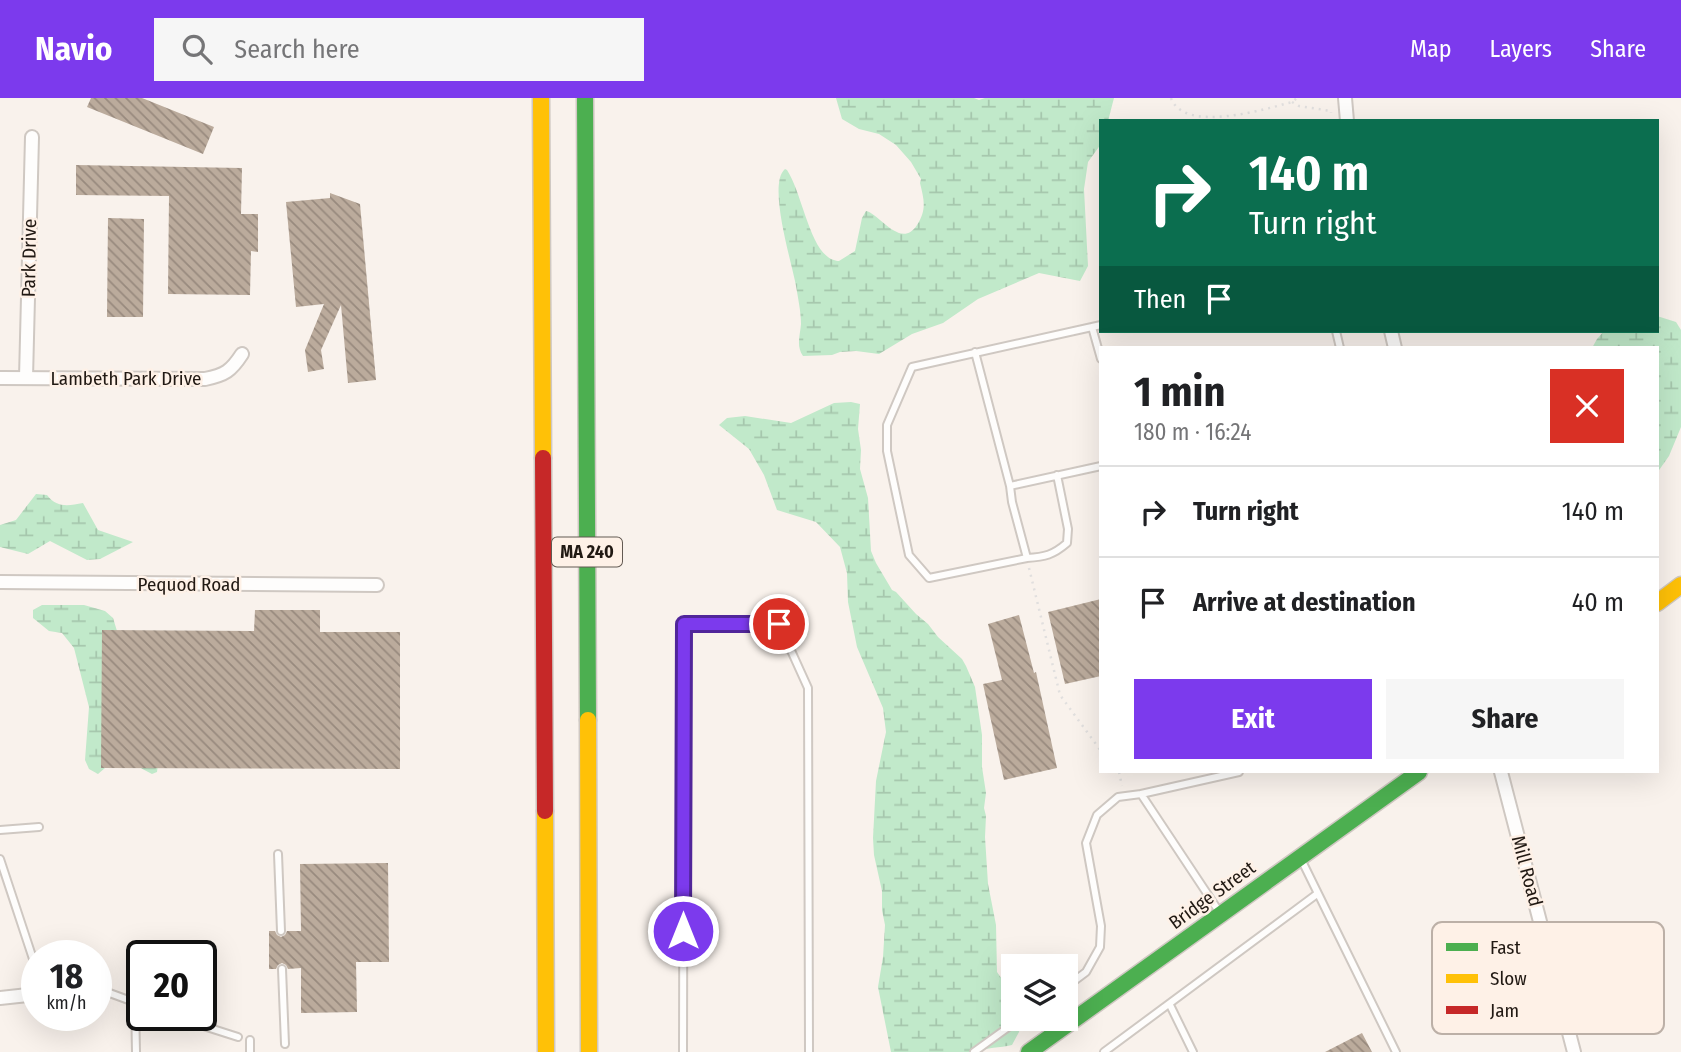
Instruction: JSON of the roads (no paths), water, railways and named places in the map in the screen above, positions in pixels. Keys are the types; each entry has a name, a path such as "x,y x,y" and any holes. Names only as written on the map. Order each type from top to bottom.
{"main road":[{"name":"MA 240","path":"541,98 546,1052"},
{"name":"MA 240","path":"585,98 589,1052"},
{"path":"1659,602 1681,585"},
{"name":"Bridge Street","path":"1029,1052 1418,773"}],"street":[{"path":"1345,98 1347,119"},
{"name":"Park Drive","path":"26,378 32,137"},
{"name":"Lambeth Park Drive","path":"0,378 205,379 225,373 234,367 242,354"},
{"name":"Pequod Road","path":"0,582 377,585"},
{"name":"Mill Road","path":"1501,773 1540,922"},
{"path":"0,998 21,996"},
{"name":"Mill Road","path":"1569,1034 1574,1052"}],"lane":[{"path":"1057,475 1068,529 1067,543 1057,552 929,578 909,555 887,451 887,425 912,368 1099,326"},
{"path":"1093,327 1099,351"},
{"path":"975,352 1027,558"},
{"path":"1010,486 1099,466"},
{"path":"683,1052 684,624 779,624 808,688 809,1052"},
{"path":"1078,978 1086,972 1100,947 1101,926 1086,843 1097,815 1118,797 1235,773"},
{"path":"1141,794 1221,915"},
{"path":"0,830 39,827"},
{"path":"278,854 281,931"},
{"path":"1300,858 1396,1052"},
{"path":"0,859 27,940"},
{"path":"1104,1052 1317,894"},
{"path":"282,969 285,1044"},
{"path":"1170,1005 1193,1052"},
{"path":"217,1030 238,1037"},
{"path":"135,1052 136,1031"},
{"path":"974,1052 1003,1031"},
{"path":"250,1040 250,1052"}]}
